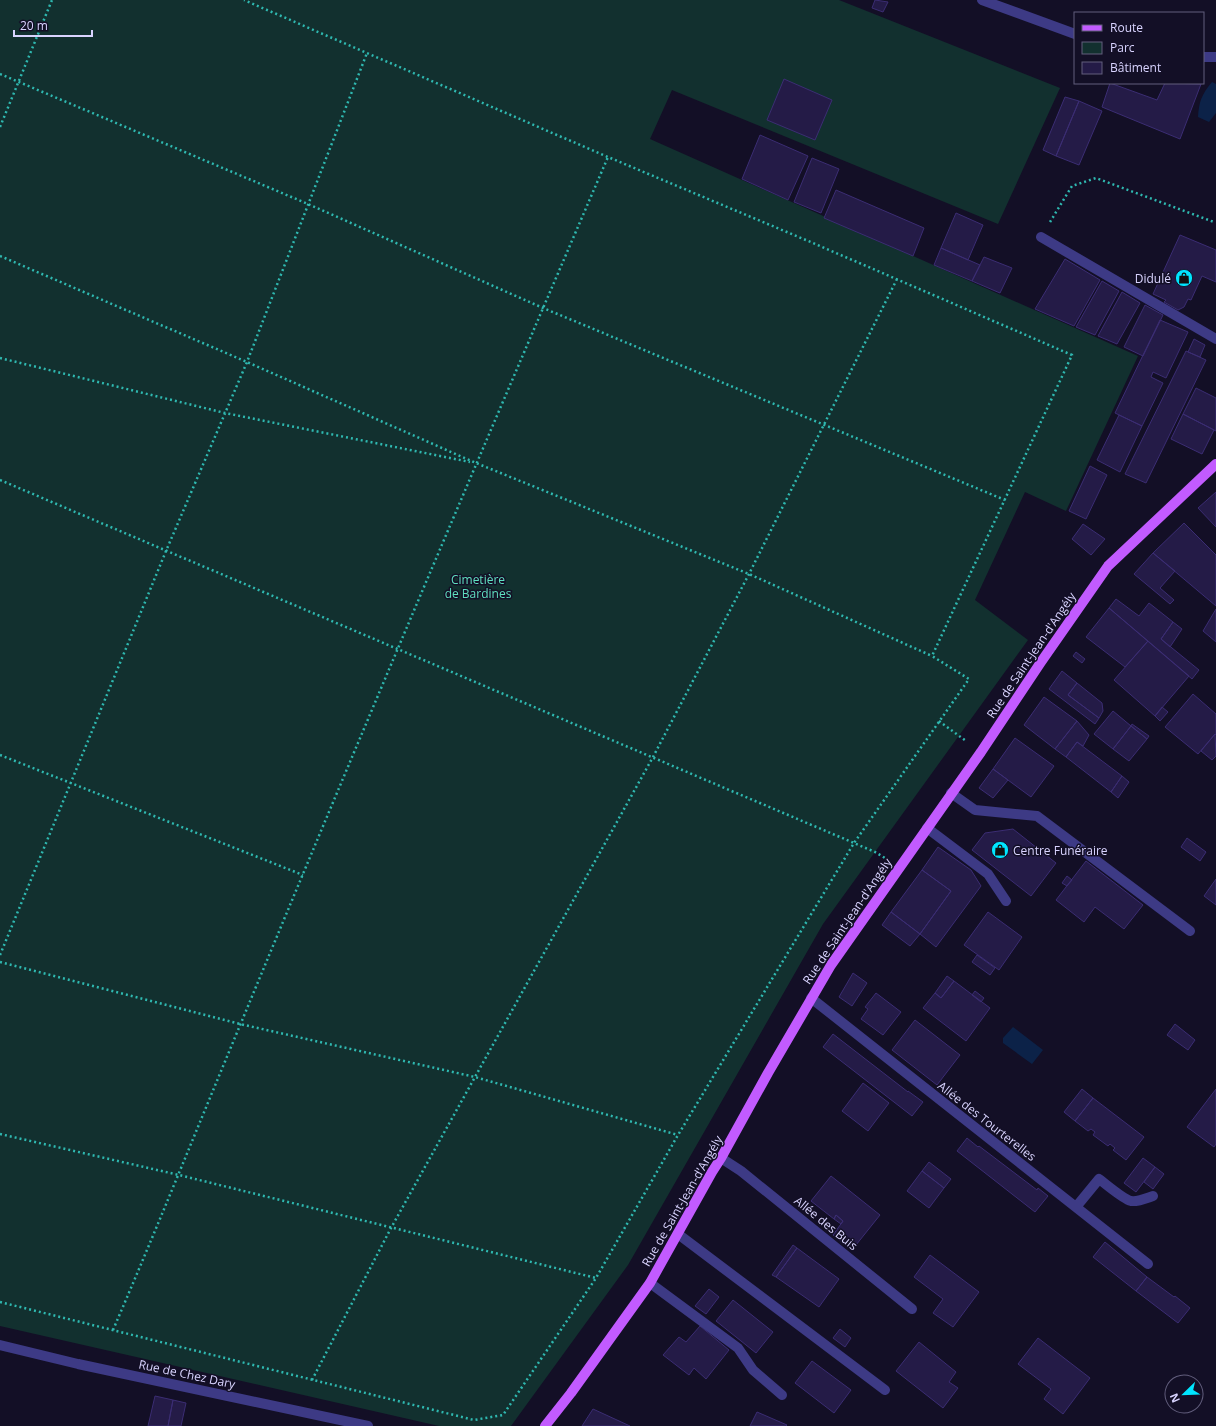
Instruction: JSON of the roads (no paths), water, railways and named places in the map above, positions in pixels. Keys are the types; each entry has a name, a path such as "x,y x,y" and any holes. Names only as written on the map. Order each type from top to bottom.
{"main road":[{"name":"Rue de Saint-Jean-d'Angély","path":"545,1426 571,1393 650,1283 810,998 831,965 981,752 1041,662 1108,566 1216,464"}],"street":[{"path":"982,0 1074,34"},
{"path":"1204,57 1216,57"},
{"path":"1041,236 1216,339"},
{"path":"951,793 975,810 1037,816 1190,931"},
{"path":"927,828 988,874 1006,901"},
{"name":"Allée des Tourterelles","path":"810,998 1148,1264"},
{"name":"Allée des Buis","path":"721,1158 741,1171 912,1309"},
{"path":"1076,1207 1099,1179 1131,1201 1141,1200 1153,1196"},
{"path":"678,1234 885,1390"},
{"path":"650,1283 738,1348 753,1370 782,1395"},
{"name":"Rue de Chez Dary","path":"0,1344 78,1364 368,1426"}],"water":[{"path":"1212,82 1216,84 1216,113 1209,122 1198,117 1199,106 1202,98"},
{"path":"1013,1027 1043,1050 1032,1064 1003,1043 1003,1038"}],"place":[{"name":"Didulé","path":"1184,278"},
{"name":"Centre Funéraire","path":"1000,850"}],"park label":[{"name":"Cimetière de Bardines","path":"478,586"}]}
